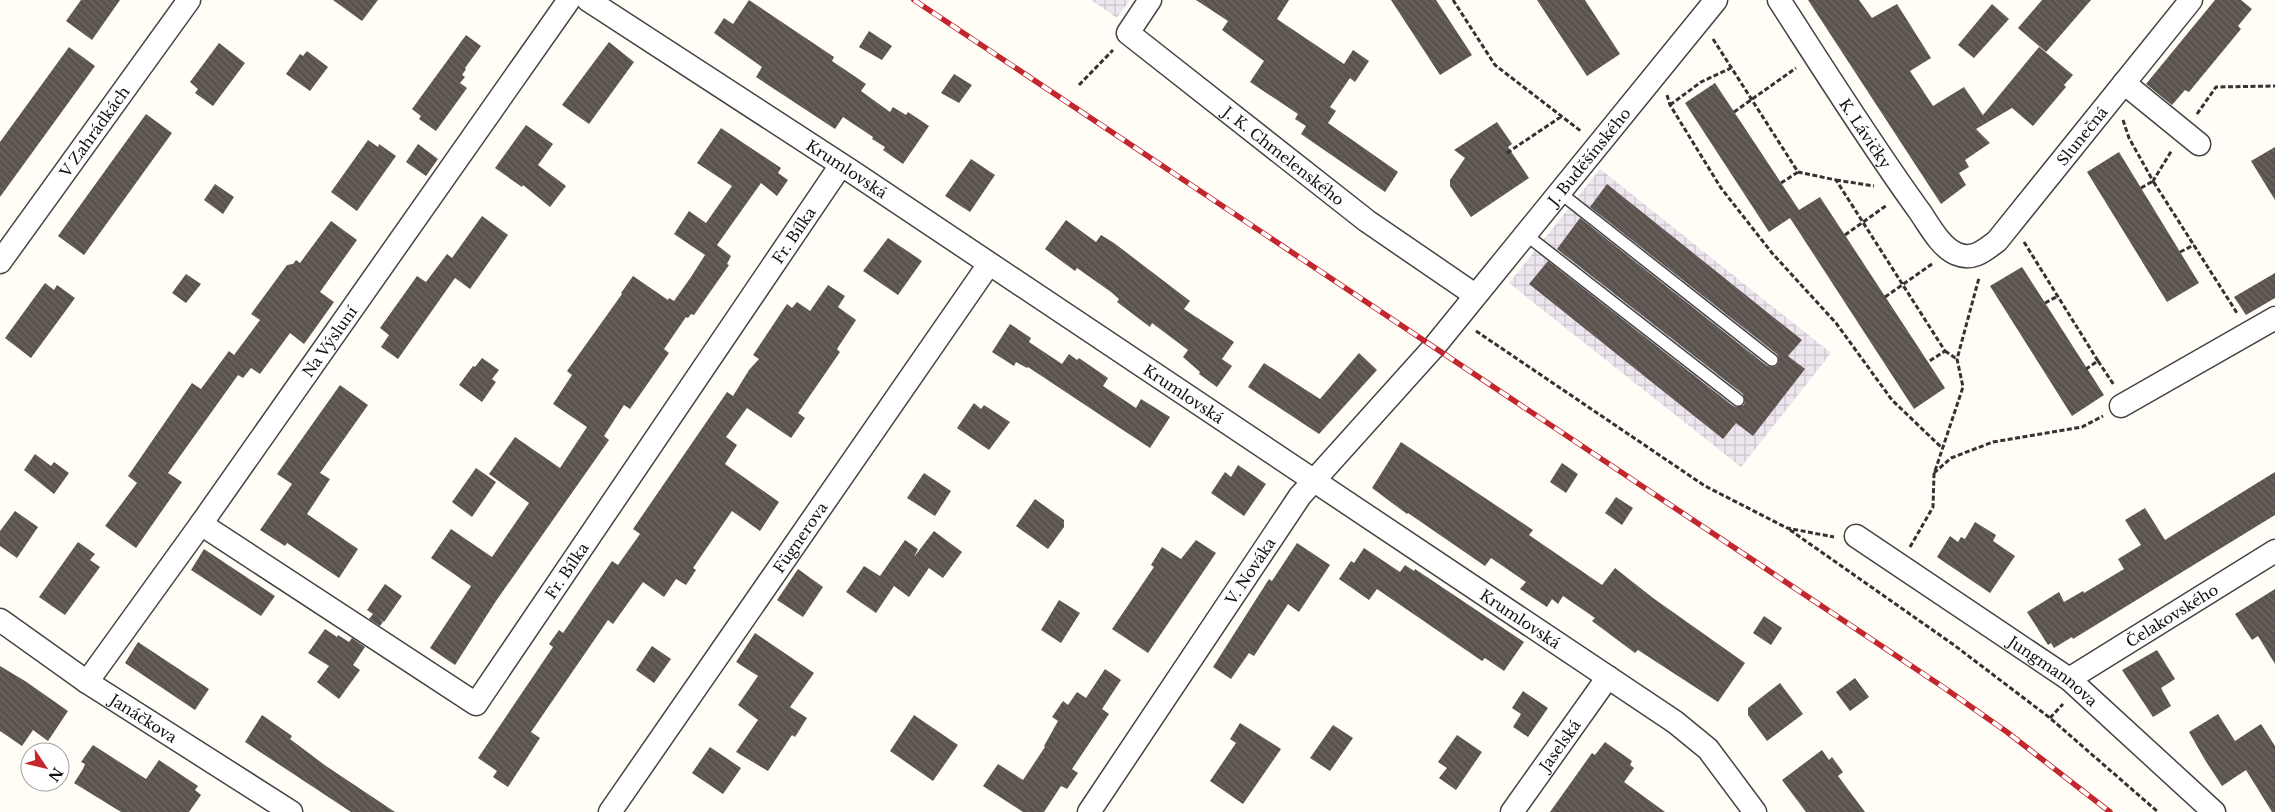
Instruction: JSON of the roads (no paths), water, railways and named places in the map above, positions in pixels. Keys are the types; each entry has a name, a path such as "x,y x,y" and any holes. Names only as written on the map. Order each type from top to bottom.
{"street":[{"name":"V Zahrádkách","path":"0,262 189,0"},
{"name":"Na Výsluní","path":"87,682 201,524 568,0"},
{"name":"Krumlovská","path":"588,0 841,165 1675,722 1708,749 1755,812"},
{"name":"J. K. Chmelenského","path":"1150,0 1128,33 1367,221 1475,295"},
{"name":"J. Buděšínského","path":"1434,347 1716,0"},
{"name":"K. Lávičky","path":"1779,0 1905,192 1939,239 1957,254"},
{"name":"Slunečná","path":"1957,254 1978,254 1997,241 2191,0"},
{"path":"2124,83 2199,144"},
{"name":"Fr. Bílka","path":"201,524 476,704 841,165"},
{"name":"Fügnerova","path":"610,812 989,264"},
{"path":"2121,406 2275,318"},
{"name":"V. Nováka","path":"1089,812 1312,481 1434,347"},
{"name":"Jungmannova","path":"1871,542 1900,566 2069,678 2214,812"},
{"name":"Čelakovského","path":"2069,678 2275,551"},
{"name":"Janáčkova","path":"0,620 87,682 291,812"},
{"name":"Jaselská","path":"1512,812 1608,676"}],"lane":[{"path":"1559,192 1772,360"},
{"path":"1525,234 1738,400"}],"railway":[{"path":"914,0 1943,687 2007,732 2110,812"}]}
